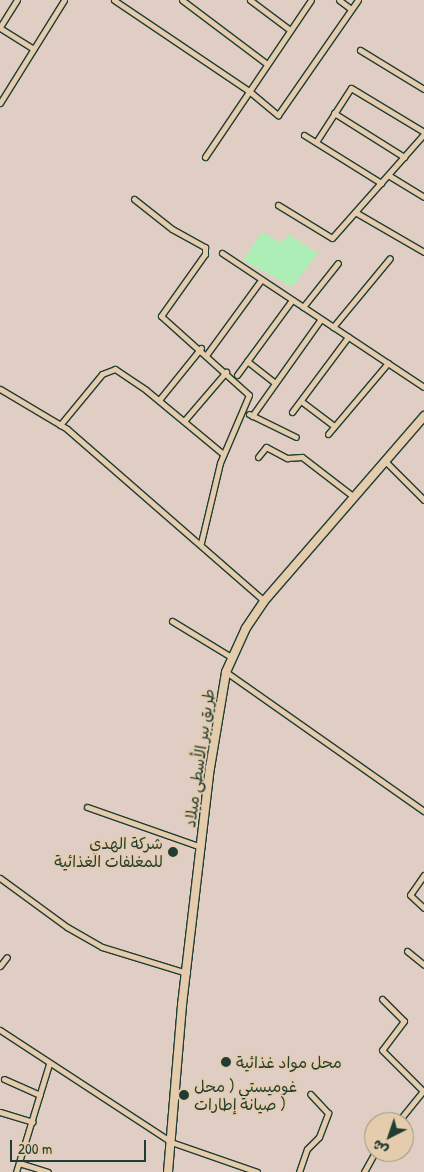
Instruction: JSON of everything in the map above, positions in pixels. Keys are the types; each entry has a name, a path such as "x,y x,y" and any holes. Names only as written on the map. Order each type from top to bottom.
{"main road":[{"name":"طريق بير الأسطى ميلاد","path":"168,1172 187,973 216,720 231,657 264,601 424,416"}],"street":[{"path":"17,0 0,28 33,49"},
{"path":"0,103 64,0"},
{"path":"114,0 249,91 275,114 281,114 358,0"},
{"path":"182,0 268,64"},
{"path":"250,0 290,30"},
{"path":"205,157 310,0"},
{"path":"339,0 351,9"},
{"path":"360,50 424,89"},
{"path":"278,205 331,238 424,133 352,88 347,90 316,142"},
{"path":"334,113 404,157"},
{"path":"304,135 381,183"},
{"path":"388,175 424,197"},
{"path":"134,200 172,229 205,247 205,254 161,315 201,348 249,396 223,454 201,543"},
{"path":"356,212 424,252"},
{"path":"222,253 424,387"},
{"path":"333,327 390,258"},
{"path":"303,307 338,263"},
{"path":"207,354 262,280"},
{"path":"237,375 292,300"},
{"path":"296,437 250,415 321,319"},
{"path":"292,412 348,337"},
{"path":"159,400 201,348"},
{"path":"247,361 274,382"},
{"path":"328,434 388,364"},
{"path":"60,424 102,374 111,369 121,372 159,400 223,454"},
{"path":"184,421 226,372"},
{"path":"0,389 60,424 201,543 264,601"},
{"path":"301,401 334,426"},
{"path":"258,457 266,447 288,458 302,457 354,497"},
{"path":"385,460 424,500"},
{"path":"172,621 231,657"},
{"path":"226,672 424,811"},
{"path":"87,807 201,846"},
{"path":"424,875 410,895 424,908"},
{"path":"0,878 68,927 102,947 187,973"},
{"path":"406,952 424,965"},
{"path":"0,966 7,957"},
{"path":"382,999 404,1021 382,1050 423,1091 406,1112"},
{"path":"0,1030 49,1064 171,1142 257,1172"},
{"path":"16,1172 49,1064"},
{"path":"4,1079 40,1095"},
{"path":"299,1172 307,1149 319,1137 328,1113 310,1094"},
{"path":"0,1112 32,1122"},
{"path":"19,1162 48,1172"}],"green space":[{"path":"262,232 282,243 288,234 318,253 292,287 243,260"}],"place":[{"name":"شركة الهدي للمغلفات الغذائية","path":"173,852"},
{"name":"محل مواد غذائية","path":"226,1062"},
{"name":"غوميستي ( محل صيانة إطارات )","path":"184,1095"}]}
